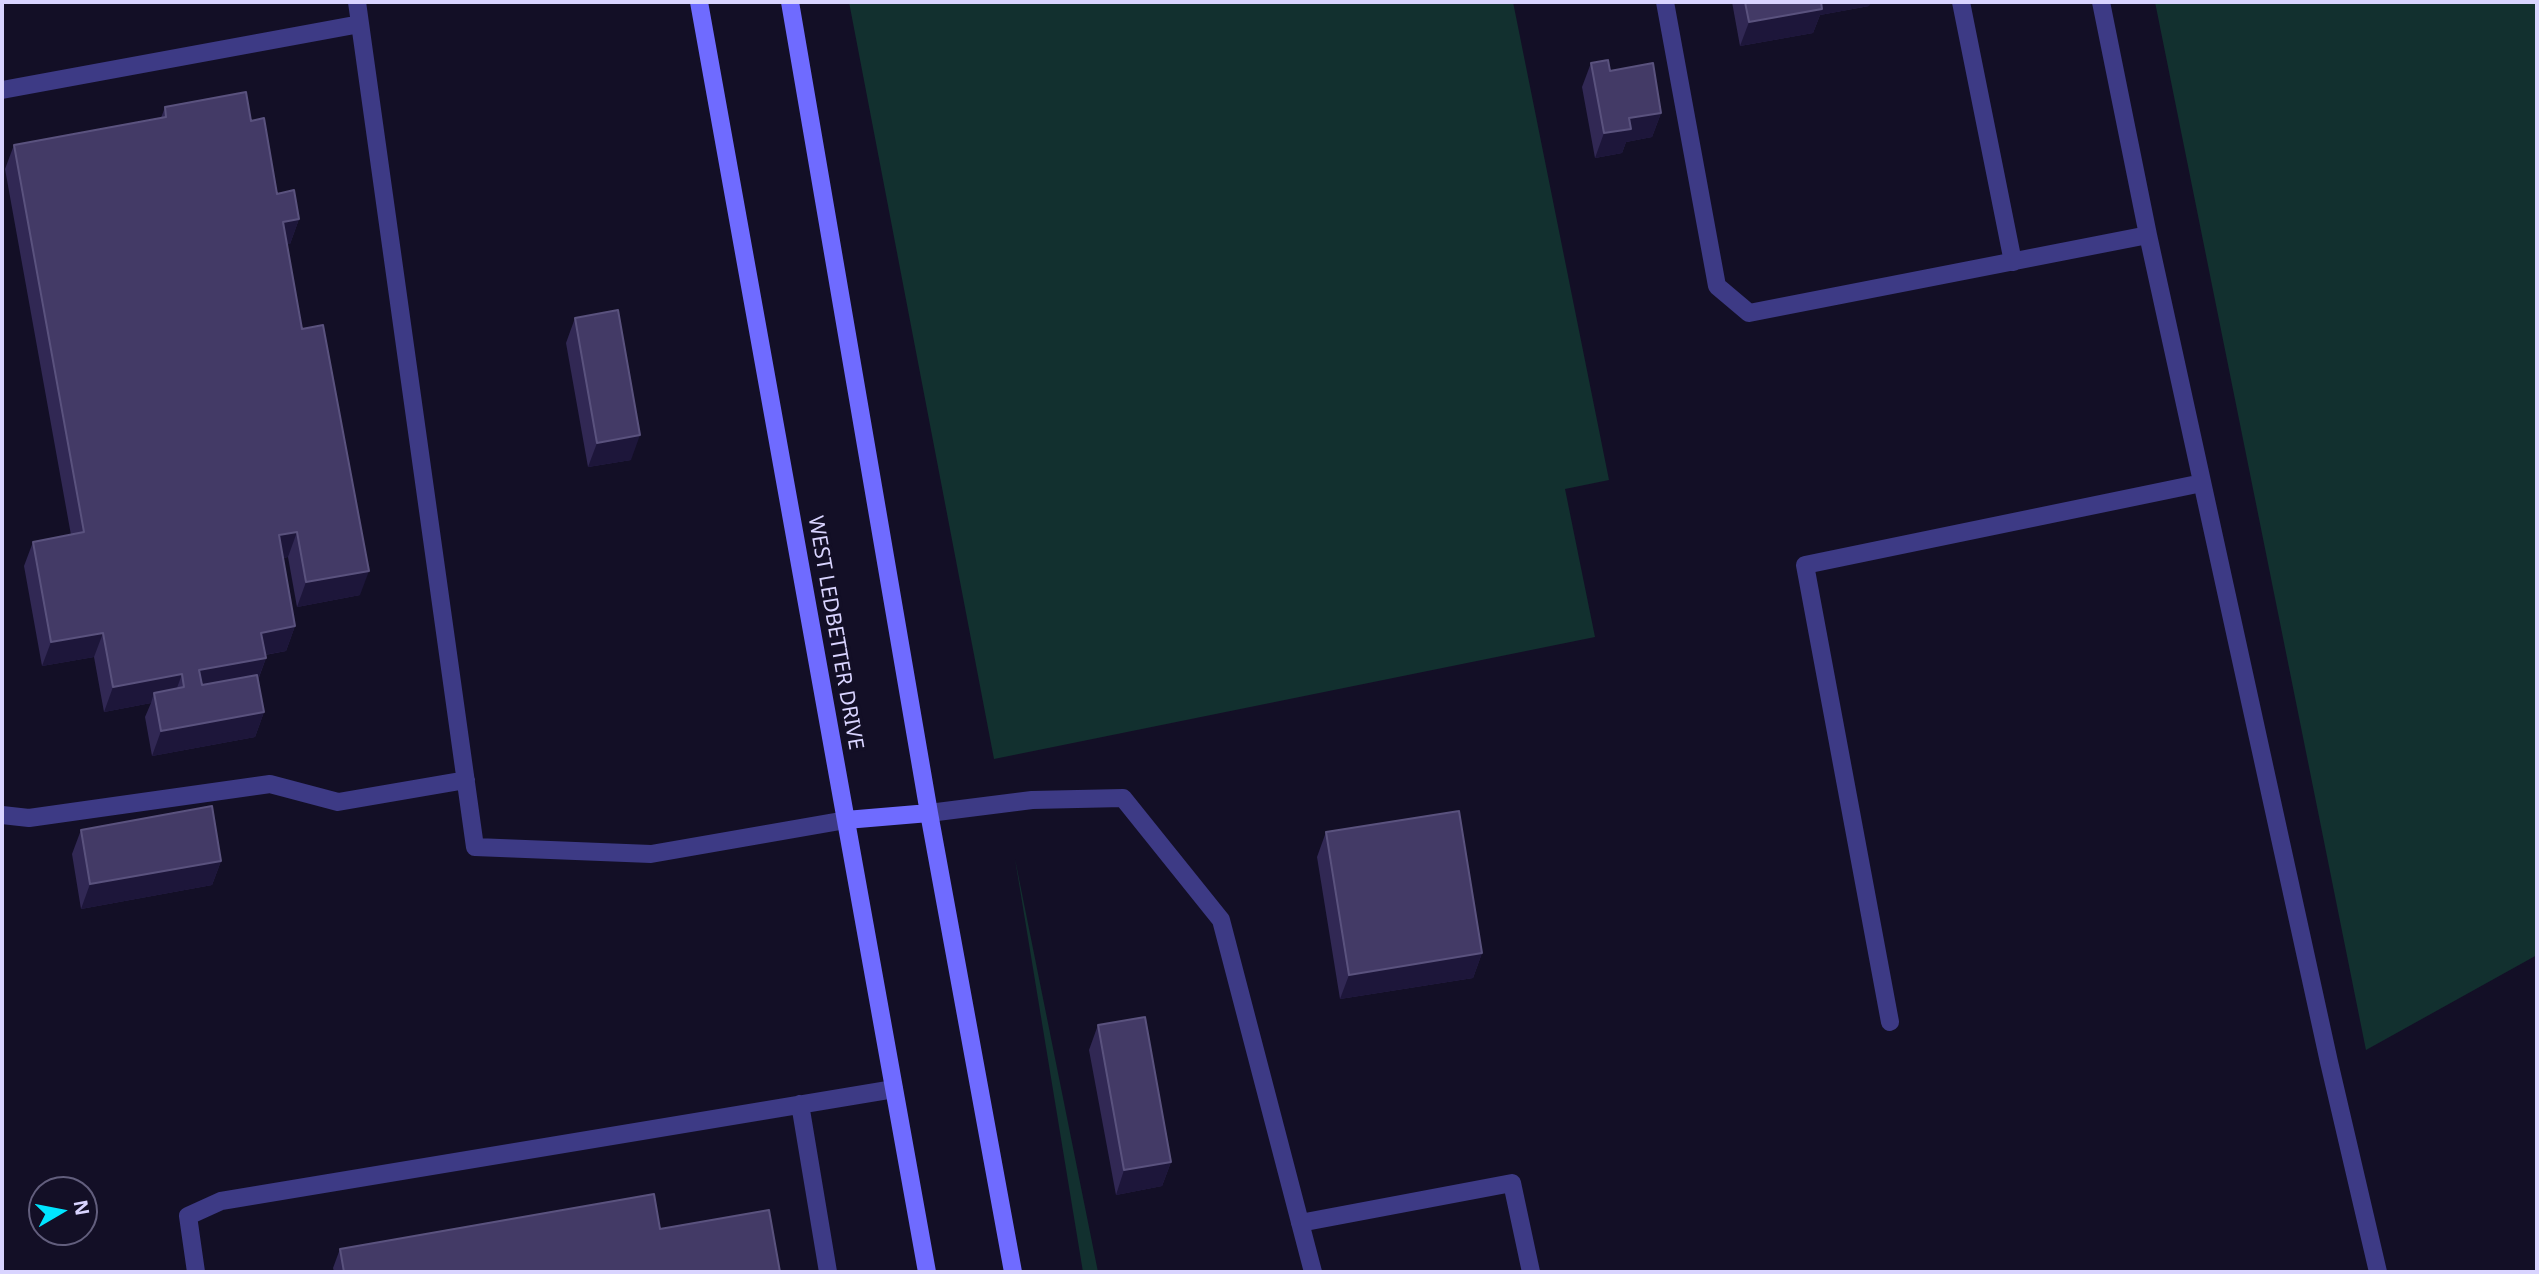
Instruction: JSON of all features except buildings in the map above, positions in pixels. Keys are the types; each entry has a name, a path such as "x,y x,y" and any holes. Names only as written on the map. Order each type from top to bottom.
{"main road":[{"name":"WEST LEDBETTER DRIVE","path":"699,2 927,1272"},
{"path":"790,2 929,813 1013,1272"},
{"path":"846,820 929,813"}],"lane":[{"path":"357,2 475,847 651,854 846,820"},
{"path":"1665,2 1717,286 1749,313 2148,235"},
{"path":"1961,2 2013,262"},
{"path":"2101,2 2202,483 2329,1062 2378,1272"},
{"path":"2,90 360,24"},
{"path":"1890,1022 1805,565 2202,483"},
{"path":"2,815 29,818 270,784 338,802 466,780"},
{"path":"929,813 1032,800 1123,798 1221,920 1313,1272"},
{"path":"196,1272 188,1216 221,1200 894,1088"},
{"path":"800,1104 828,1272"},
{"path":"1300,1223 1512,1183 1531,1272"}],"green space":[{"path":"849,2 1513,2 1609,480 1565,489 1595,637 994,759"},
{"path":"2155,2 2537,2 2537,955 2366,1050"},
{"path":"1015,859 1098,1272 1083,1272"}]}
